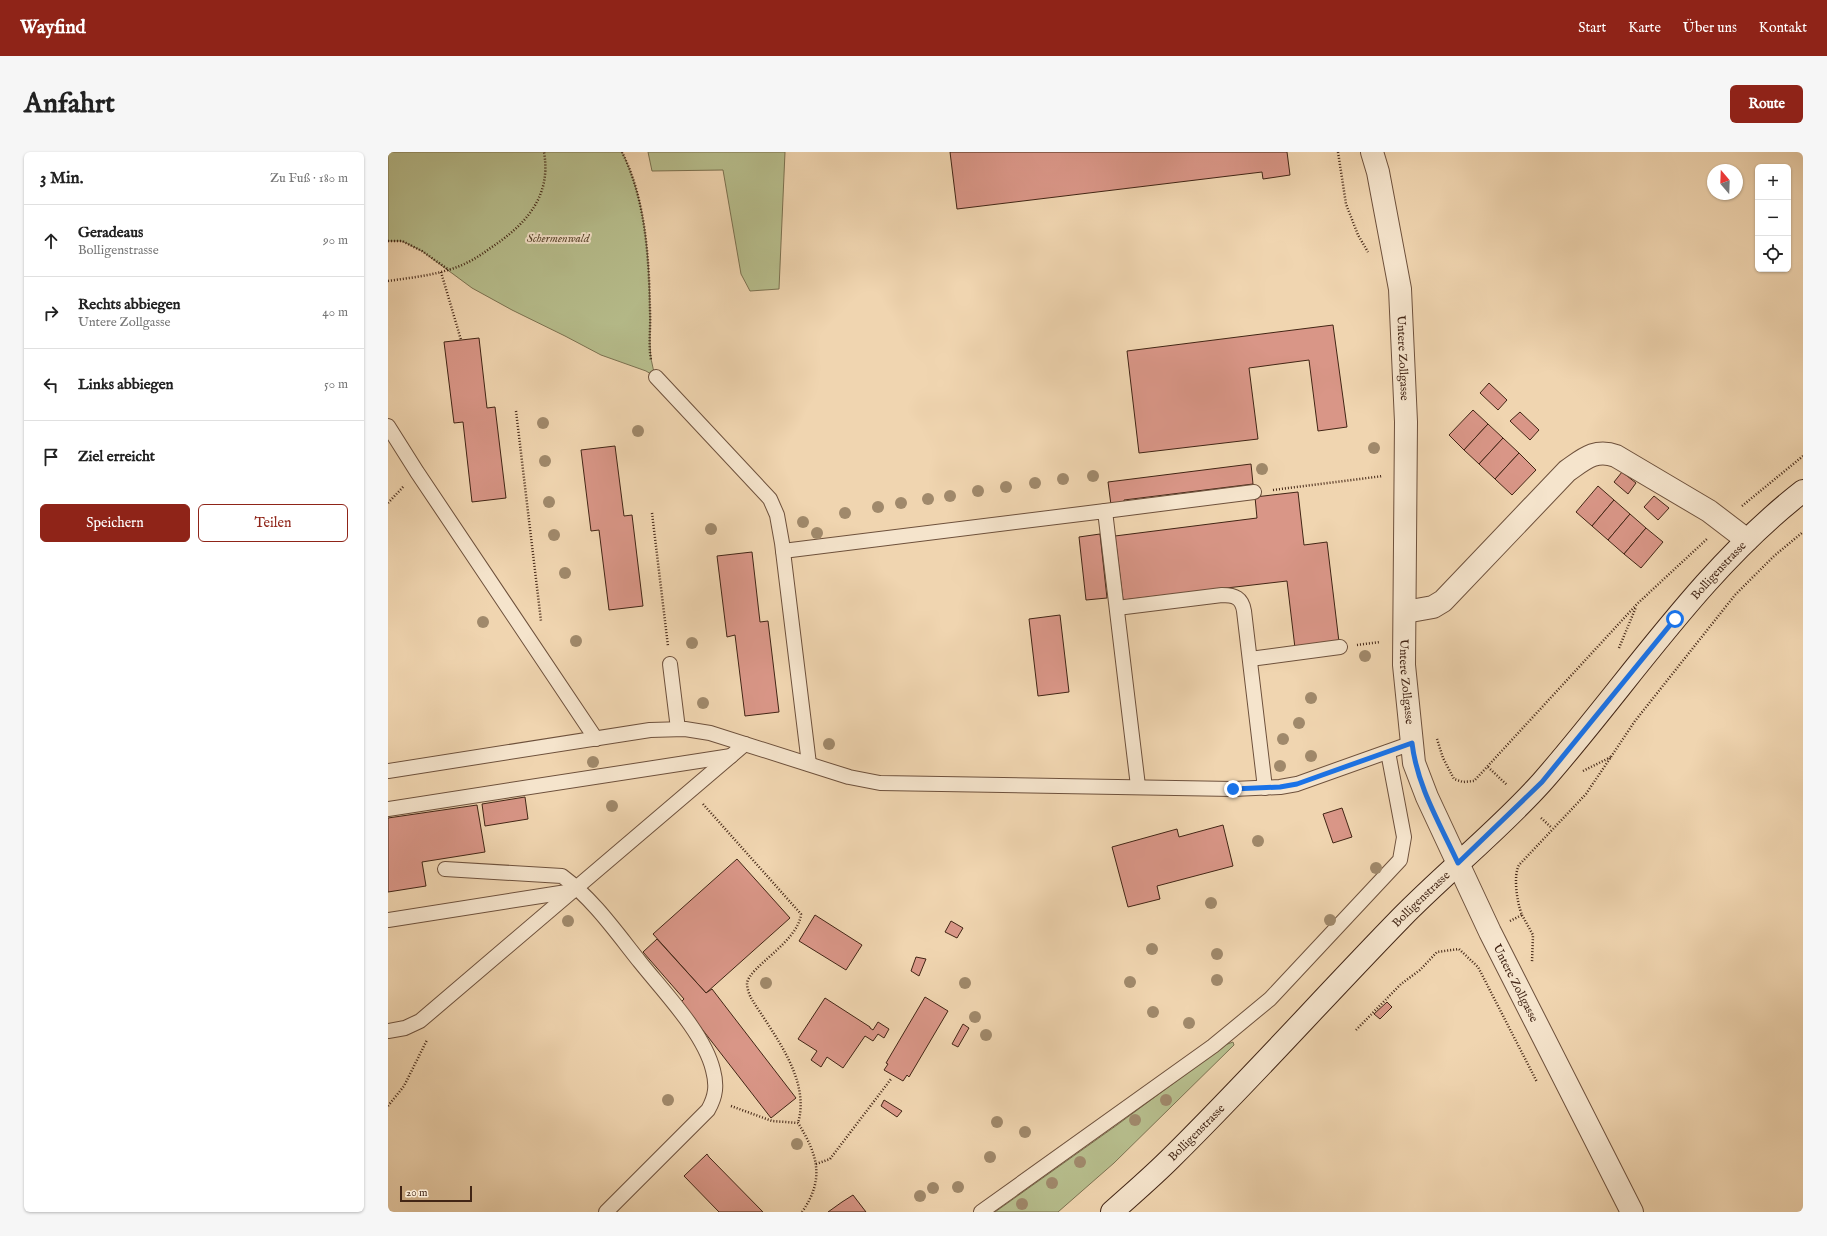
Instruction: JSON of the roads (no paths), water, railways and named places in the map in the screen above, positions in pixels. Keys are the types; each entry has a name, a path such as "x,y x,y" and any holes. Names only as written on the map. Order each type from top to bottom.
{"street":[{"name":"Untere Zollgasse","path":"1372,152 1378,172 1400,289 1406,422 1404,665 1414,763 1419,780 1490,932 1632,1212"},
{"path":"1405,612 1433,607 1443,601 1567,471 1591,455 1606,452 1616,456 1709,511 1747,540"},
{"name":"Bolligenstrasse","path":"1112,1212 1170,1159 1402,917 1542,782 1675,619 1726,561 1747,540 1803,491"}],"lane":[{"path":"656,377 770,499 777,515 783,551 809,764"},
{"path":"388,426 417,472 596,739"},
{"path":"783,551 1254,492"},
{"path":"1105,511 1138,786"},
{"path":"1117,608 1222,595 1234,596 1240,600 1243,606 1265,788"},
{"path":"1250,659 1340,647"},
{"path":"670,664 678,729"},
{"path":"388,771 650,730 678,729 710,733 849,777 880,783 1138,786 1233,789 1265,788 1297,784 1412,743"},
{"path":"388,1031 405,1028 420,1022 745,744"},
{"path":"981,1212 1212,1046 1270,999 1400,860 1404,837 1388,752"},
{"path":"388,809 731,756"},
{"path":"445,869 562,876 576,889 670,999 697,1036 713,1068 716,1085 714,1099 698,1121 606,1212"},
{"path":"388,920 576,889"}],"park label":[{"name":"Schermenwald","path":"558,238"}]}
